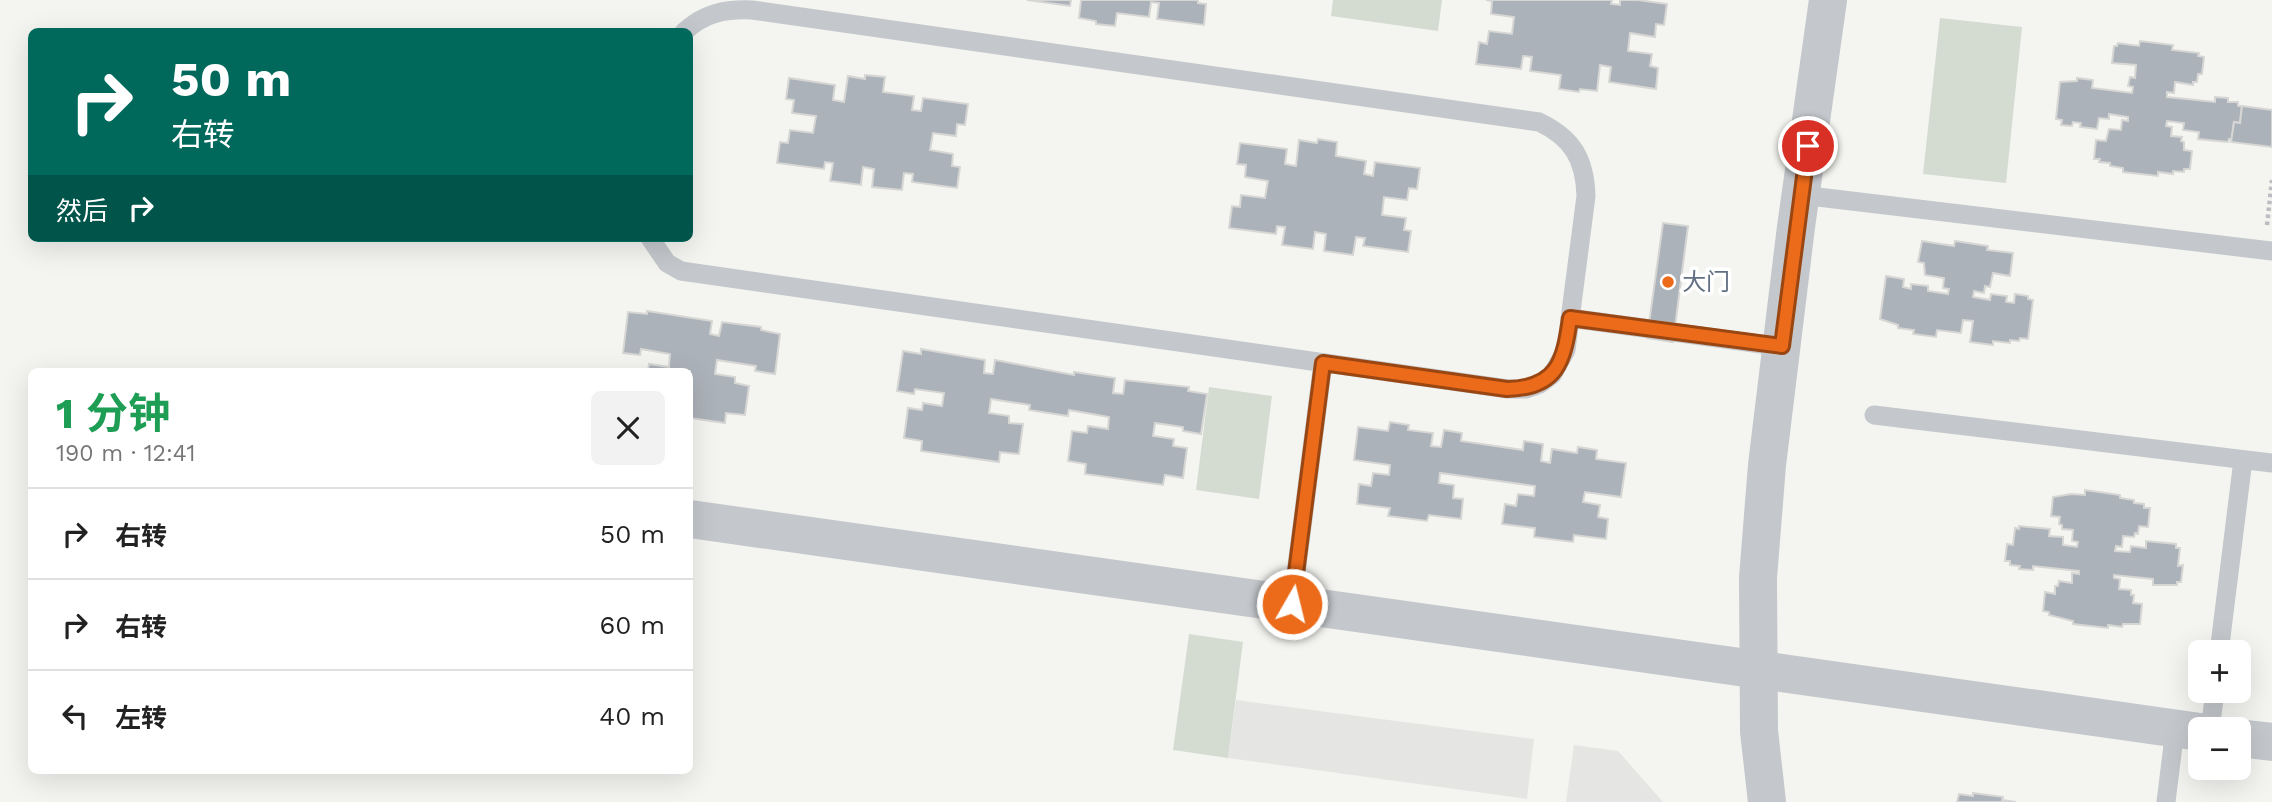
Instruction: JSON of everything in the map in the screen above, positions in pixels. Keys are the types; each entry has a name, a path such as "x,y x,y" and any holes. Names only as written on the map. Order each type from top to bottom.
{"street":[{"path":"1767,802 1759,731 1759,565 1767,465 1828,0"},
{"path":"693,519 1758,671 2188,729"},
{"path":"2251,740 2272,742"}],"lane":[{"path":"653,242 667,263 681,271 1507,389 1540,384 1552,375 1566,350 1586,179 1581,161 1571,145 1556,130 1539,122 752,10 716,12 698,20 689,28"},
{"path":"1801,195 2268,250"},
{"path":"1570,318 1782,346"},
{"path":"1292,604 1323,363"},
{"path":"1874,415 2272,463"},
{"path":"2221,640 2243,460"},
{"path":"2166,802 2188,747"}],"path":[{"path":"2268,250 2272,180"}],"shaded area":[{"path":"1333,0 1442,0 1438,31 1331,16"},
{"path":"1940,18 2022,27 2006,183 1923,174"},
{"path":"1209,387 1272,396 1259,499 1196,490"},
{"path":"1189,634 1243,642 1228,758 1173,750"},
{"path":"1236,700 1534,739 1527,799 1228,758"},
{"path":"1574,745 1618,751 1663,802 1566,802"}],"building":[{"path":"1027,0 1071,0 1070,6"},
{"path":"1081,0 1198,0 1198,3 1206,4 1204,25 1157,19 1159,3 1151,2 1149,17 1117,13 1115,26 1096,24 1096,21 1079,18"},
{"path":"1486,0 1612,0 1611,4 1620,5 1620,0 1638,0 1667,4 1664,25 1656,24 1655,37 1630,33 1628,51 1652,54 1650,66 1658,68 1656,89 1609,82 1611,67 1600,65 1597,91 1580,89 1579,92 1559,89 1561,75 1530,71 1532,57 1523,56 1521,69 1476,64 1479,42 1487,44 1489,31 1512,34 1514,17 1491,14 1492,1"},
{"path":"2140,41 2173,45 2172,50 2199,53 2198,56 2204,57 2202,74 2198,74 2197,82 2193,82 2193,85 2175,82 2174,93 2167,92 2167,97 2215,102 2215,97 2228,98 2228,102 2238,102 2238,106 2242,106 2240,123 2234,122 2232,139 2228,142 2198,139 2199,132 2183,130 2184,123 2167,121 2166,126 2172,127 2171,136 2182,137 2184,150 2192,151 2190,169 2184,169 2184,172 2158,172 2158,176 2123,172 2123,168 2094,159 2096,140 2106,141 2109,129 2121,130 2122,120 2128,121 2128,117 2109,114 2109,119 2099,118 2097,129 2080,127 2081,123 2073,122 2072,126 2061,125 2062,120 2056,119 2060,82 2077,81 2077,78 2093,80 2092,88 2132,93 2133,87 2128,86 2130,77 2135,78 2136,65 2112,63 2114,46 2118,43 2139,46"},
{"path":"865,75 885,77 883,92 914,96 912,110 921,111 923,98 968,104 965,125 957,124 956,136 933,133 930,150 953,154 952,166 960,167 957,188 912,182 913,174 904,173 902,190 872,187 874,169 863,167 861,185 830,181 833,163 825,162 824,169 777,163 780,142 788,143 790,130 813,133 816,116 792,113 794,100 786,99 789,78 835,85 833,100 844,102 848,76 865,79"},
{"path":"2242,106 2272,110 2272,147 2231,142 2234,122 2240,123"},
{"path":"1318,139 1337,142 1336,156 1366,161 1364,174 1373,176 1375,162 1420,168 1417,189 1409,188 1407,200 1384,197 1382,215 1406,218 1404,230 1411,231 1408,252 1363,246 1365,238 1356,237 1353,255 1324,251 1326,234 1315,232 1313,249 1282,245 1285,227 1277,226 1276,234 1229,228 1232,206 1240,207 1241,195 1265,198 1268,181 1245,177 1246,165 1237,164 1240,143 1287,149 1285,164 1296,166 1299,140 1317,143"},
{"name":"大门","path":"1663,223 1688,226 1673,342 1647,338"},
{"path":"1922,241 1954,246 1955,241 1988,246 1987,250 2013,253 2010,276 1993,273 1990,287 1985,286 1984,293 1974,291 1973,297 1990,300 1991,294 2007,296 2006,302 2014,303 2015,294 2028,296 2028,299 2033,300 2028,339 2010,340 2010,343 1993,341 1993,345 1970,342 1973,321 1963,320 1961,333 1937,330 1936,337 1913,334 1914,330 1898,328 1898,325 1880,319 1886,276 1904,279 1903,287 1911,289 1911,284 1928,286 1928,291 1948,294 1949,289 1943,288 1944,278 1925,275 1924,263 1918,262"},
{"path":"647,311 712,321 710,334 719,336 722,322 761,327 761,330 780,334 775,374 755,371 756,366 717,360 715,374 735,377 735,383 749,386 745,415 726,413 725,423 693,418 693,368 648,368 649,364 669,367 670,354 641,349 640,355 623,353 628,312 647,314"},
{"path":"921,349 985,360 984,373 993,374 995,360 1074,375 1074,372 1115,378 1113,393 1123,394 1125,380 1189,387 1188,391 1207,394 1201,434 1183,431 1183,427 1155,423 1153,436 1174,439 1173,446 1187,448 1183,478 1165,475 1163,485 1085,474 1086,464 1068,461 1072,431 1087,433 1088,426 1108,429 1109,417 1069,410 1068,416 1029,410 1030,405 991,399 989,413 1009,416 1009,423 1023,424 1019,454 1000,452 999,462 921,451 922,441 904,438 908,408 922,410 923,403 942,406 944,393 915,389 914,394 897,391 903,351 921,354"},
{"path":"1390,422 1409,425 1408,430 1433,433 1431,446 1441,447 1444,430 1462,433 1461,441 1523,450 1524,441 1543,444 1541,461 1550,463 1552,449 1577,453 1578,447 1597,450 1596,459 1626,463 1621,497 1585,492 1583,502 1600,505 1598,517 1608,519 1606,539 1574,535 1573,542 1534,537 1535,528 1502,524 1505,504 1516,506 1518,494 1534,496 1535,486 1440,473 1439,483 1454,485 1453,498 1463,499 1461,519 1429,515 1427,521 1388,516 1390,508 1357,504 1359,484 1371,486 1373,473 1389,475 1390,465 1354,460 1358,427 1388,431"},
{"path":"2085,490 2120,495 2120,498 2134,500 2134,503 2144,504 2144,508 2150,508 2148,527 2139,526 2138,534 2135,533 2134,537 2123,536 2122,547 2116,546 2115,551 2130,552 2131,546 2146,548 2146,541 2176,544 2176,548 2180,548 2178,566 2183,565 2181,582 2177,582 2177,585 2153,585 2153,579 2114,575 2114,578 2120,579 2119,589 2131,590 2131,595 2134,595 2133,603 2142,604 2140,624 2123,624 2122,627 2108,625 2108,628 2073,624 2073,621 2049,615 2049,612 2043,611 2045,592 2055,594 2055,586 2058,586 2059,581 2072,583 2072,573 2079,574 2079,571 2033,566 2033,570 2019,569 2020,566 2010,565 2010,561 2005,561 2007,544 2013,545 2015,528 2019,529 2019,526 2050,529 2049,536 2063,537 2063,545 2077,547 2078,542 2072,541 2073,530 2062,529 2059,524 2060,517 2051,516 2053,497 2085,495"},
{"path":"1973,793 2003,797 2002,800 2016,802 1957,802 1959,794 1973,796"}],"place":[{"name":"大门","path":"1668,282"}],"route":[{"path":"1292,604 1323,363 1507,389 1526,388 1540,384 1552,375 1560,364 1566,350 1570,318 1782,346 1808,146"}]}
